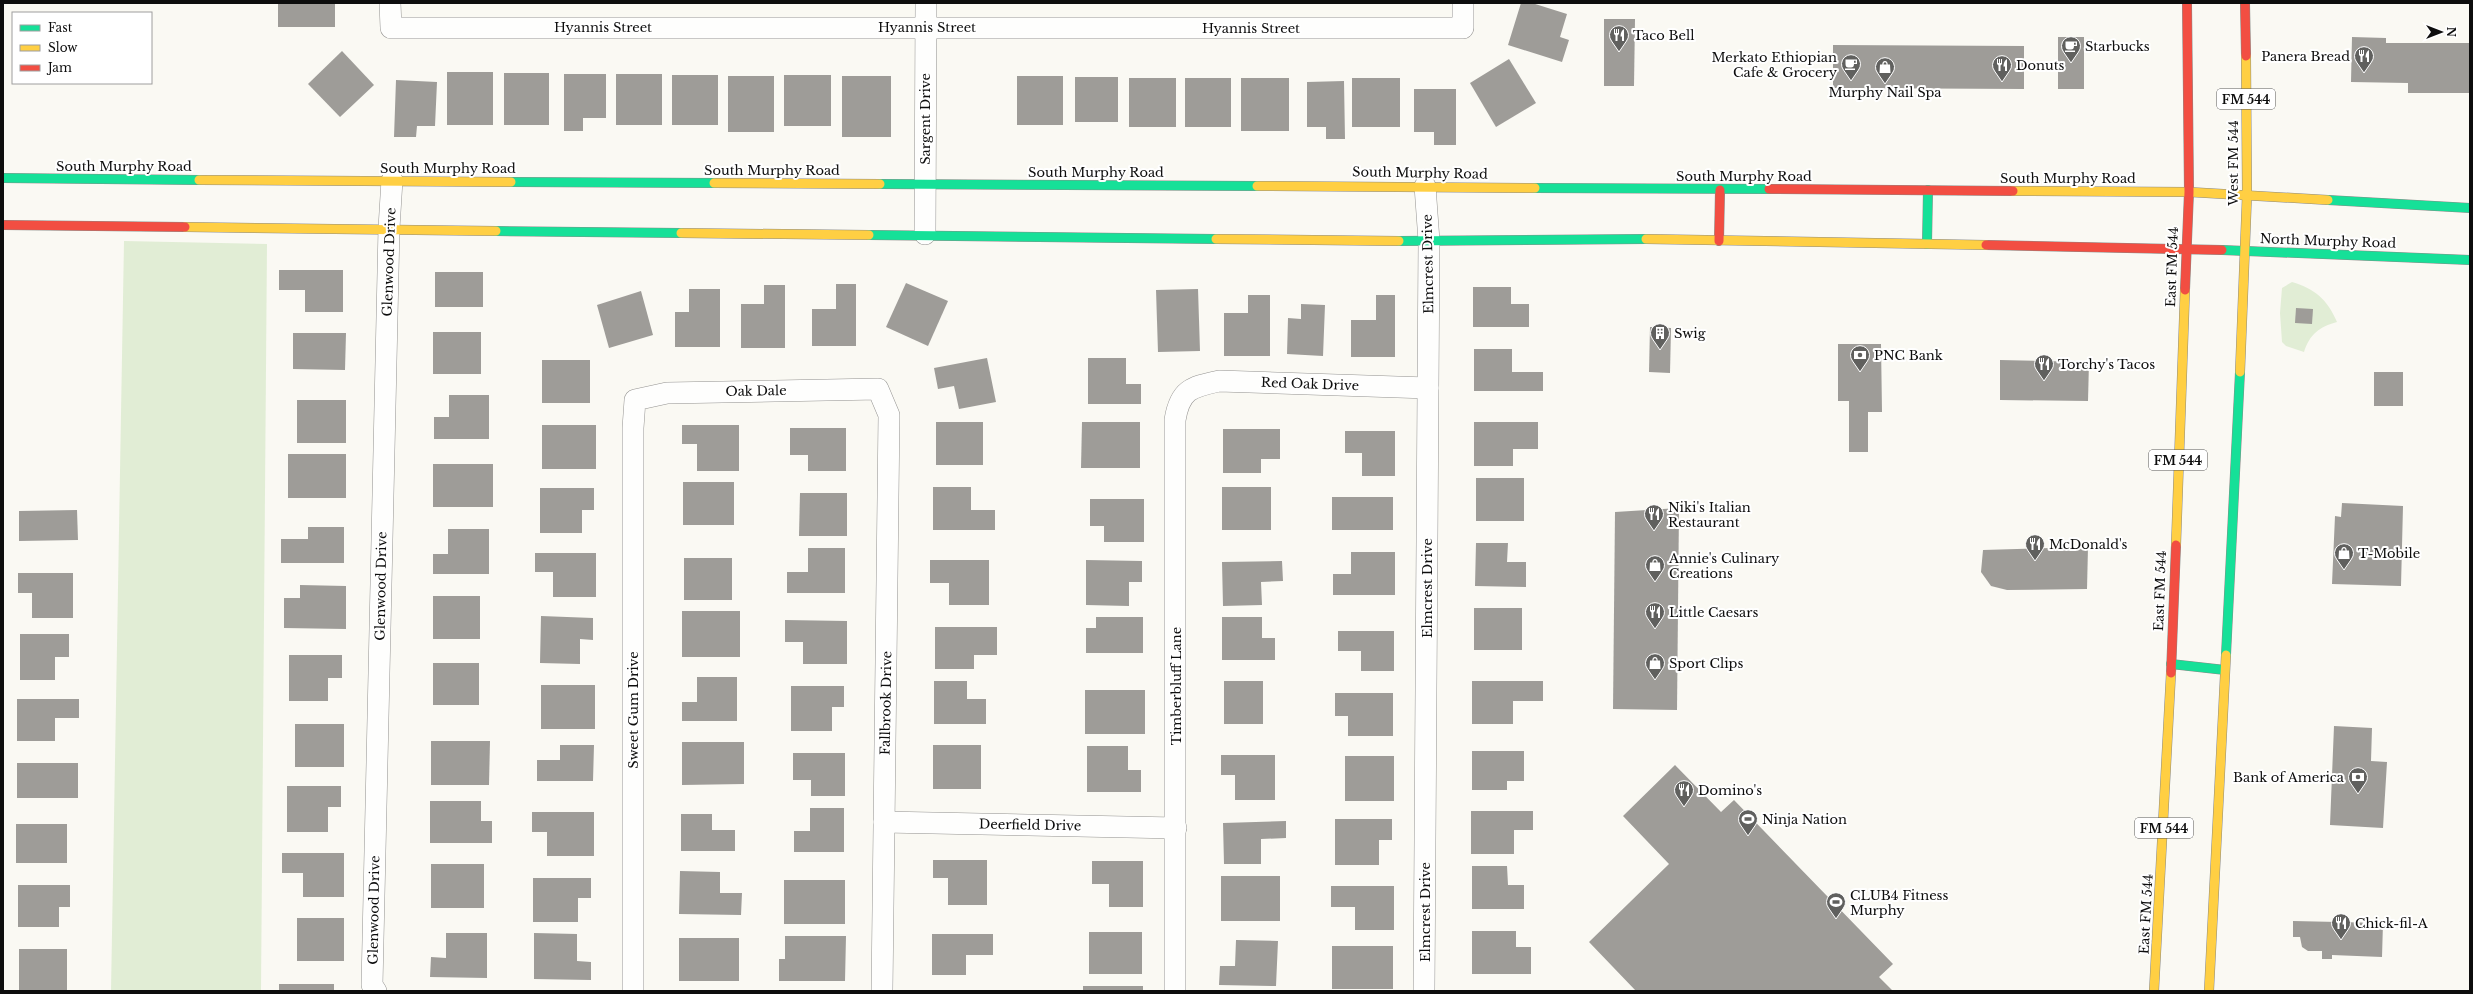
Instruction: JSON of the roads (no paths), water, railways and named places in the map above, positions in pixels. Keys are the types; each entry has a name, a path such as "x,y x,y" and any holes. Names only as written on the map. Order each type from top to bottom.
{"main road":[{"name":"FM 544","path":"2187,3 2189,192"},
{"name":"West FM 544","path":"2243,251 2246,195 2245,3"},
{"name":"South Murphy Road","path":"3,178 2189,192"},
{"path":"1720,190 1720,241"},
{"path":"1927,244 1928,190"},
{"path":"2189,192 2470,208"},
{"name":"East FM 544","path":"2154,991 2167,775 2189,192"},
{"path":"3,225 1429,240 1625,239 2186,248"},
{"name":"North Murphy Road","path":"2186,248 2470,260"},
{"name":"FM 544","path":"2209,991 2236,460 2243,251"},
{"path":"2171,664 2226,670"}],"street":[{"name":"Hyannis Street","path":"390,3 391,28 926,26 1463,28 1463,3"},
{"name":"Sargent Drive","path":"925,234 926,3"},
{"name":"Glenwood Drive","path":"376,991 372,985 389,228 392,180"},
{"name":"Elmcrest Drive","path":"1424,991 1429,240 1425,186"},
{"name":"Red Oak Drive","path":"1193,386 1219,381 1428,388"},
{"name":"Timberbluff Lane","path":"1175,991 1175,420 1178,404 1193,386"},
{"name":"Oak Dale","path":"633,428 635,400 667,392 878,389 889,415"},
{"name":"Fallbrook Drive","path":"882,991 889,415"},
{"name":"Sweet Gum Drive","path":"633,428 633,991"},
{"name":"Deerfield Drive","path":"884,822 1176,828"}],"place":[{"name":"Taco Bell","path":"1619,52"},
{"name":"Starbucks","path":"2071,63"},
{"name":"Panera Bread","path":"2364,73"},
{"name":"Merkato Ethiopian Cafe & Grocery","path":"1851,81"},
{"name":"Donuts","path":"2002,82"},
{"name":"Murphy Nail Spa","path":"1885,84"},
{"name":"Swig","path":"1660,350"},
{"name":"PNC Bank","path":"1860,372"},
{"name":"Torchy's Tacos","path":"2044,381"},
{"name":"Niki's Italian Restaurant","path":"1654,531"},
{"name":"McDonald's","path":"2035,561"},
{"name":"T-Mobile","path":"2344,570"},
{"name":"Annie's Culinary Creations","path":"1655,582"},
{"name":"Little Caesars","path":"1655,629"},
{"name":"Sport Clips","path":"1655,680"},
{"name":"Bank of America","path":"2358,794"},
{"name":"Domino's","path":"1684,807"},
{"name":"Ninja Nation","path":"1748,836"},
{"name":"CLUB4 Fitness Murphy","path":"1836,919"},
{"name":"Chick-fil-A","path":"2341,940"}]}
